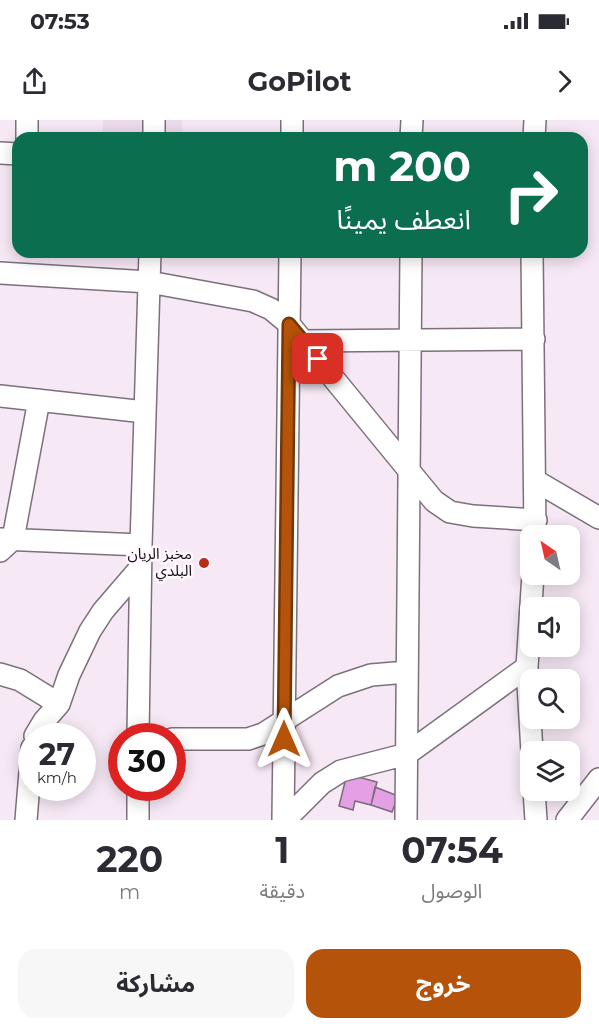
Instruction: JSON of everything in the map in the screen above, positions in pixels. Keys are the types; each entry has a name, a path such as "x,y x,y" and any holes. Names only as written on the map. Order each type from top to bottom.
{"street":[{"path":"138,723 140,568 150,258"},
{"path":"284,820 290,258"},
{"path":"406,820 411,258"},
{"path":"532,258 536,525"},
{"path":"0,273 149,282 253,301 271,309 289,324 434,501 450,512 520,525"},
{"path":"302,341 534,339"},
{"path":"0,396 145,412"},
{"path":"39,400 4,543 141,545"},
{"path":"536,480 599,518"},
{"path":"43,723 59,704 69,675 103,611 140,568"},
{"path":"531,741 527,667 532,585"},
{"path":"284,820 322,783 341,771 407,754 527,667"},
{"path":"186,739 248,740 263,734 338,686 371,675 407,672"},
{"path":"0,674 20,680 59,704"},
{"path":"567,820 599,780"},
{"path":"26,820 28,801"},
{"path":"138,801 138,820"},
{"path":"535,801 536,820"}],"shaded area":[{"path":"103,120 182,120 182,132 102,132"}],"building":[{"path":"347,774 377,782 371,805 355,801 353,810 339,806"},
{"path":"375,787 398,796 392,812 371,805"}],"place":[{"name":"مخبز الريان البلدي","path":"204,563"}],"route":[{"path":"284,739 289,324 318,359"}]}
